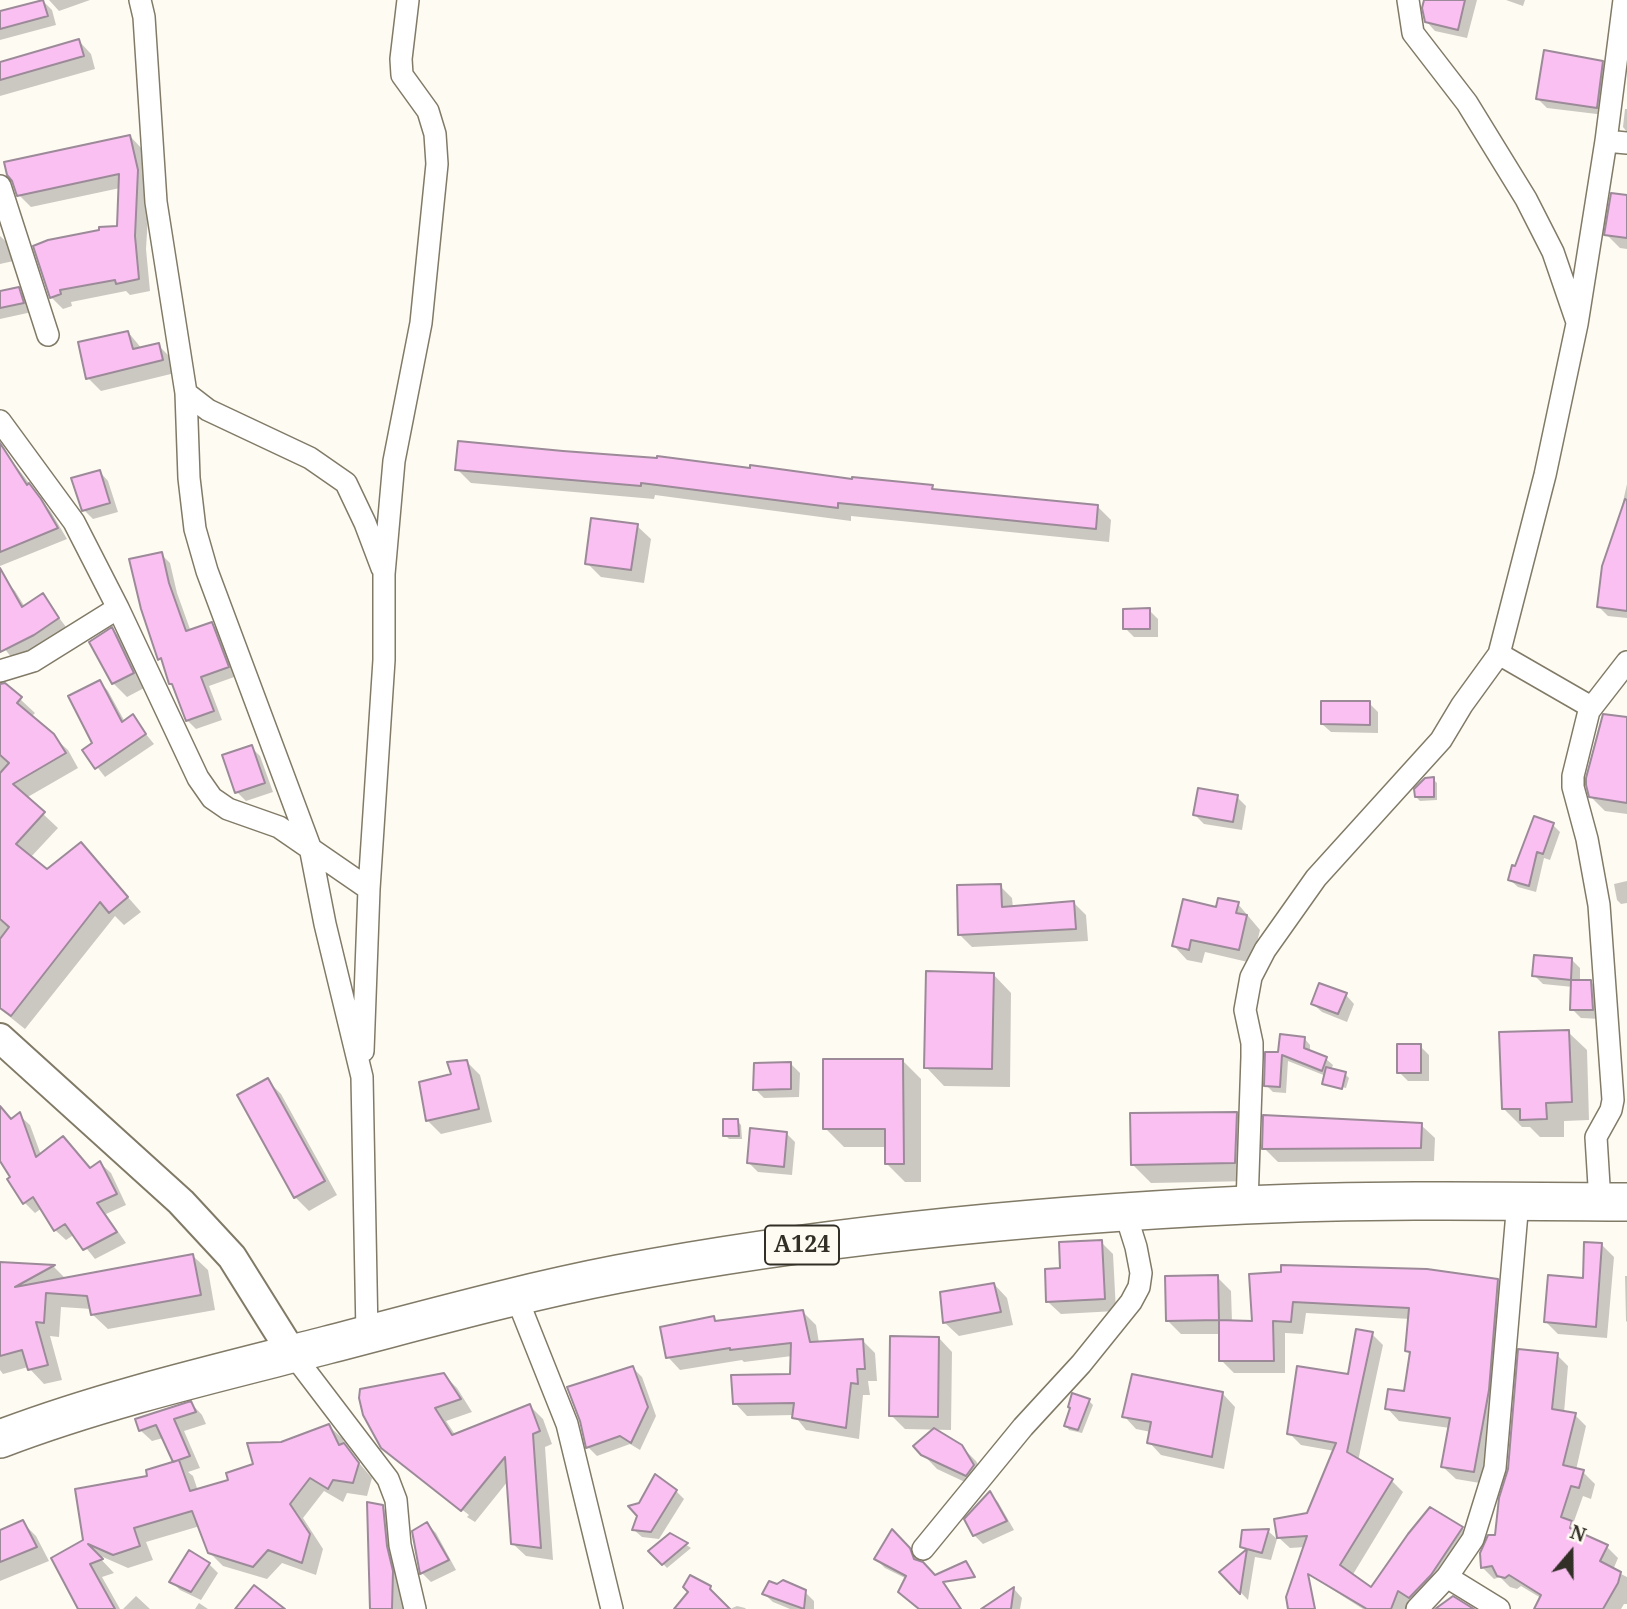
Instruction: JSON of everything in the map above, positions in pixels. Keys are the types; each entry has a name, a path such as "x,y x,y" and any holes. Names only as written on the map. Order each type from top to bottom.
{"highway":[{"name":"A124","path":"0,1439 89,1408 516,1296 617,1274 748,1252 996,1221 1125,1212 1248,1205 1614,1202"}],"street":[{"path":"140,0 144,18 156,202 186,393 189,478 195,529 207,571 310,847 362,1077"},
{"path":"367,1334 362,1077 369,889 384,660 384,574 394,461 421,323 437,164 435,134 428,111 402,75 401,59 408,0"},
{"path":"1408,0 1413,33 1467,103 1525,199 1553,252 1577,324"},
{"path":"1248,1205 1252,1050 1245,1010 1251,977 1265,950 1316,878 1441,740 1462,705 1499,654 1545,475 1616,142 1624,0"},
{"path":"0,186 48,335"},
{"path":"186,393 208,410 310,458 345,483 365,523 384,574"},
{"path":"0,421 74,522 118,608 198,778 212,798 228,809 279,827 369,889"},
{"path":"0,671 33,661 118,608"},
{"path":"1499,654 1591,707"},
{"path":"1614,1202 1596,1138 1611,1110 1613,1100 1599,905 1587,839 1573,787 1573,776 1591,707 1627,662"},
{"path":"0,1038 181,1202 232,1257 292,1353 394,1490 400,1545 415,1609"},
{"path":"1418,1609 1447,1577 1473,1539 1495,1468 1518,1201"},
{"path":"923,1549 1023,1427 1082,1364 1132,1302 1139,1287 1141,1273 1125,1212"},
{"path":"516,1296 566,1424 612,1609"},
{"path":"1447,1577 1499,1609"}],"building":[{"path":"43,0 48,16 0,29 0,11"},
{"path":"1424,0 1465,0 1458,30 1425,22 1422,8"},
{"path":"79,39 84,56 0,80 0,62"},
{"path":"1544,50 1603,61 1597,108 1536,99"},
{"path":"130,135 138,170 135,236 139,279 116,284 115,280 60,290 61,294 50,298 33,246 48,240 99,230 99,227 117,226 119,174 17,196 4,162"},
{"path":"1611,193 1627,195 1627,238 1604,235"},
{"path":"19,287 24,303 0,308 0,291"},
{"path":"128,331 133,349 159,343 163,360 86,379 78,342"},
{"path":"458,441 657,456 750,468 750,465 852,479 933,485 932,489 1098,505 1096,529 838,503 838,508 641,483 641,486 455,470"},
{"path":"0,443 27,485 29,483 41,499 58,528 0,552"},
{"path":"100,470 110,503 82,511 71,478"},
{"path":"1625,499 1627,611 1597,607 1602,566"},
{"path":"591,518 638,524 631,570 585,564"},
{"path":"162,552 169,583 186,631 212,622 229,667 201,677 214,711 186,721 172,684 169,684 161,658 158,660 141,609 129,559"},
{"path":"0,568 22,607 43,593 59,618 34,635 0,652"},
{"path":"1150,608 1150,629 1123,629 1123,609"},
{"path":"112,627 134,673 112,684 89,642"},
{"path":"100,680 122,722 133,714 146,734 95,769 82,750 92,743 68,696"},
{"path":"5,683 22,697 17,703 54,734 66,753 13,784 45,812 16,844 47,869 81,842 128,897 109,913 100,902 11,1016 0,1008 0,939 9,927 0,919 0,773 9,763 0,755 0,684"},
{"path":"1321,701 1370,701 1370,725 1321,724"},
{"path":"1603,714 1627,717 1627,803 1589,797 1586,778"},
{"path":"252,745 265,783 235,793 222,755"},
{"path":"1434,777 1434,797 1415,797 1414,789 1425,778"},
{"path":"1198,788 1238,795 1233,822 1193,815"},
{"path":"1534,816 1554,823 1543,854 1537,852 1529,886 1508,880"},
{"path":"1001,884 1002,907 1074,901 1076,929 958,935 957,885"},
{"path":"1218,898 1239,902 1236,913 1247,915 1239,950 1191,940 1189,950 1172,946 1183,899 1216,907"},
{"path":"1534,955 1572,958 1571,980 1532,976"},
{"path":"926,971 994,973 992,1069 924,1068"},
{"path":"1571,980 1591,980 1593,1010 1570,1010"},
{"path":"1319,983 1347,993 1338,1014 1311,1004"},
{"path":"1569,1030 1572,1102 1546,1103 1547,1119 1520,1120 1520,1109 1502,1109 1499,1032"},
{"path":"1280,1034 1305,1037 1304,1048 1327,1057 1322,1071 1282,1055 1280,1087 1264,1086 1265,1052 1278,1052"},
{"path":"1397,1044 1421,1044 1421,1073 1397,1073"},
{"path":"823,1059 903,1059 904,1164 885,1164 885,1129 823,1129"},
{"path":"467,1060 479,1109 426,1121 419,1082 451,1074 447,1062"},
{"path":"791,1062 791,1089 753,1090 754,1063"},
{"path":"1326,1067 1346,1072 1342,1089 1322,1084"},
{"path":"268,1078 325,1181 294,1198 237,1095"},
{"path":"0,1106 11,1119 20,1112 36,1157 63,1136 90,1168 100,1161 117,1194 97,1203 117,1232 83,1250 65,1224 54,1231 33,1197 23,1204 7,1179 10,1177 0,1161"},
{"path":"1237,1112 1235,1163 1131,1165 1130,1113"},
{"path":"1263,1115 1422,1123 1421,1148 1262,1149"},
{"path":"723,1119 738,1119 739,1136 723,1136"},
{"path":"750,1128 787,1132 784,1167 747,1163"},
{"path":"1102,1240 1105,1299 1046,1302 1045,1269 1060,1268 1059,1242"},
{"path":"1584,1242 1602,1243 1596,1327 1544,1322 1548,1275 1583,1278"},
{"path":"193,1254 201,1295 91,1315 87,1296 46,1293 44,1323 36,1322 48,1365 28,1370 22,1350 0,1356 0,1262 55,1265 15,1287"},
{"path":"1281,1265 1427,1269 1498,1279 1489,1390 1474,1472 1441,1467 1450,1418 1385,1409 1388,1389 1404,1391 1410,1352 1405,1351 1409,1308 1293,1302 1291,1322 1273,1321 1274,1361 1219,1361 1219,1320 1252,1321 1249,1274 1281,1272"},
{"path":"1218,1275 1219,1320 1166,1321 1165,1276"},
{"path":"994,1283 1001,1312 943,1323 940,1292"},
{"path":"803,1310 810,1342 863,1339 865,1369 857,1369 858,1384 851,1383 846,1428 792,1418 794,1403 733,1404 731,1375 790,1374 791,1343 730,1348 666,1358 660,1327 714,1316 715,1321"},
{"path":"1356,1329 1373,1332 1347,1452 1393,1479 1340,1565 1371,1587 1430,1507 1463,1527 1431,1575 1409,1598 1398,1591 1391,1609 1367,1609 1308,1574 1315,1609 1288,1609 1286,1597 1307,1536 1277,1538 1274,1519 1307,1513 1336,1443 1287,1434 1297,1366 1348,1374"},
{"path":"890,1336 939,1337 938,1417 889,1416"},
{"path":"1518,1349 1558,1353 1552,1409 1576,1413 1563,1465 1584,1470 1579,1488 1571,1486 1561,1517 1572,1521 1570,1528 1608,1545 1600,1561 1621,1572 1618,1583 1603,1609 1534,1609 1541,1595 1509,1575 1505,1578 1497,1576 1492,1566 1481,1568 1480,1553 1488,1535 1495,1535 1499,1498 1508,1469"},
{"path":"633,1366 648,1407 631,1443 620,1436 586,1448 580,1421 567,1387"},
{"path":"444,1373 461,1399 435,1408 452,1435 530,1404 540,1431 533,1434 541,1548 511,1544 505,1457 461,1511 381,1448 363,1415 360,1389"},
{"path":"1132,1374 1223,1392 1212,1457 1147,1443 1151,1422 1122,1417"},
{"path":"1072,1393 1090,1399 1078,1430 1064,1426"},
{"path":"191,1401 196,1412 174,1419 190,1456 173,1462 156,1425 139,1431 135,1419"},
{"path":"329,1424 339,1445 344,1443 359,1463 353,1483 333,1480 328,1489 310,1478 290,1504 310,1534 302,1563 268,1550 253,1567 208,1553 192,1511 134,1528 140,1546 113,1555 88,1544 103,1559 90,1564 115,1609 78,1609 51,1558 83,1540 75,1489 147,1476 146,1470 179,1460 190,1491 228,1480 226,1473 253,1464 247,1443 281,1442"},
{"path":"934,1428 962,1445 974,1465 966,1476 921,1455 913,1446"},
{"path":"655,1474 677,1490 651,1532 632,1530 637,1516 628,1506 639,1503"},
{"path":"990,1491 1007,1521 973,1536 964,1519"},
{"path":"367,1502 383,1505 387,1546 393,1571 392,1609 370,1609"},
{"path":"23,1520 37,1547 0,1562 0,1530"},
{"path":"427,1522 449,1560 420,1574 412,1531"},
{"path":"892,1529 910,1548 914,1559 923,1562 935,1575 966,1561 975,1577 943,1582 961,1609 919,1609 898,1592 906,1576 874,1559"},
{"path":"1269,1529 1262,1553 1240,1547 1242,1530"},
{"path":"670,1533 688,1543 662,1565 648,1551"},
{"path":"1247,1549 1240,1594 1219,1572"},
{"path":"189,1550 210,1563 191,1592 169,1582"},
{"path":"690,1575 711,1586 710,1589 730,1609 674,1609 688,1592 683,1587"},
{"path":"783,1580 806,1590 804,1609 762,1594 769,1581 777,1584"},
{"path":"254,1585 285,1609 235,1609"},
{"path":"1014,1587 1011,1609 981,1609"},
{"path":"1453,1596 1474,1609 1435,1609"}]}
